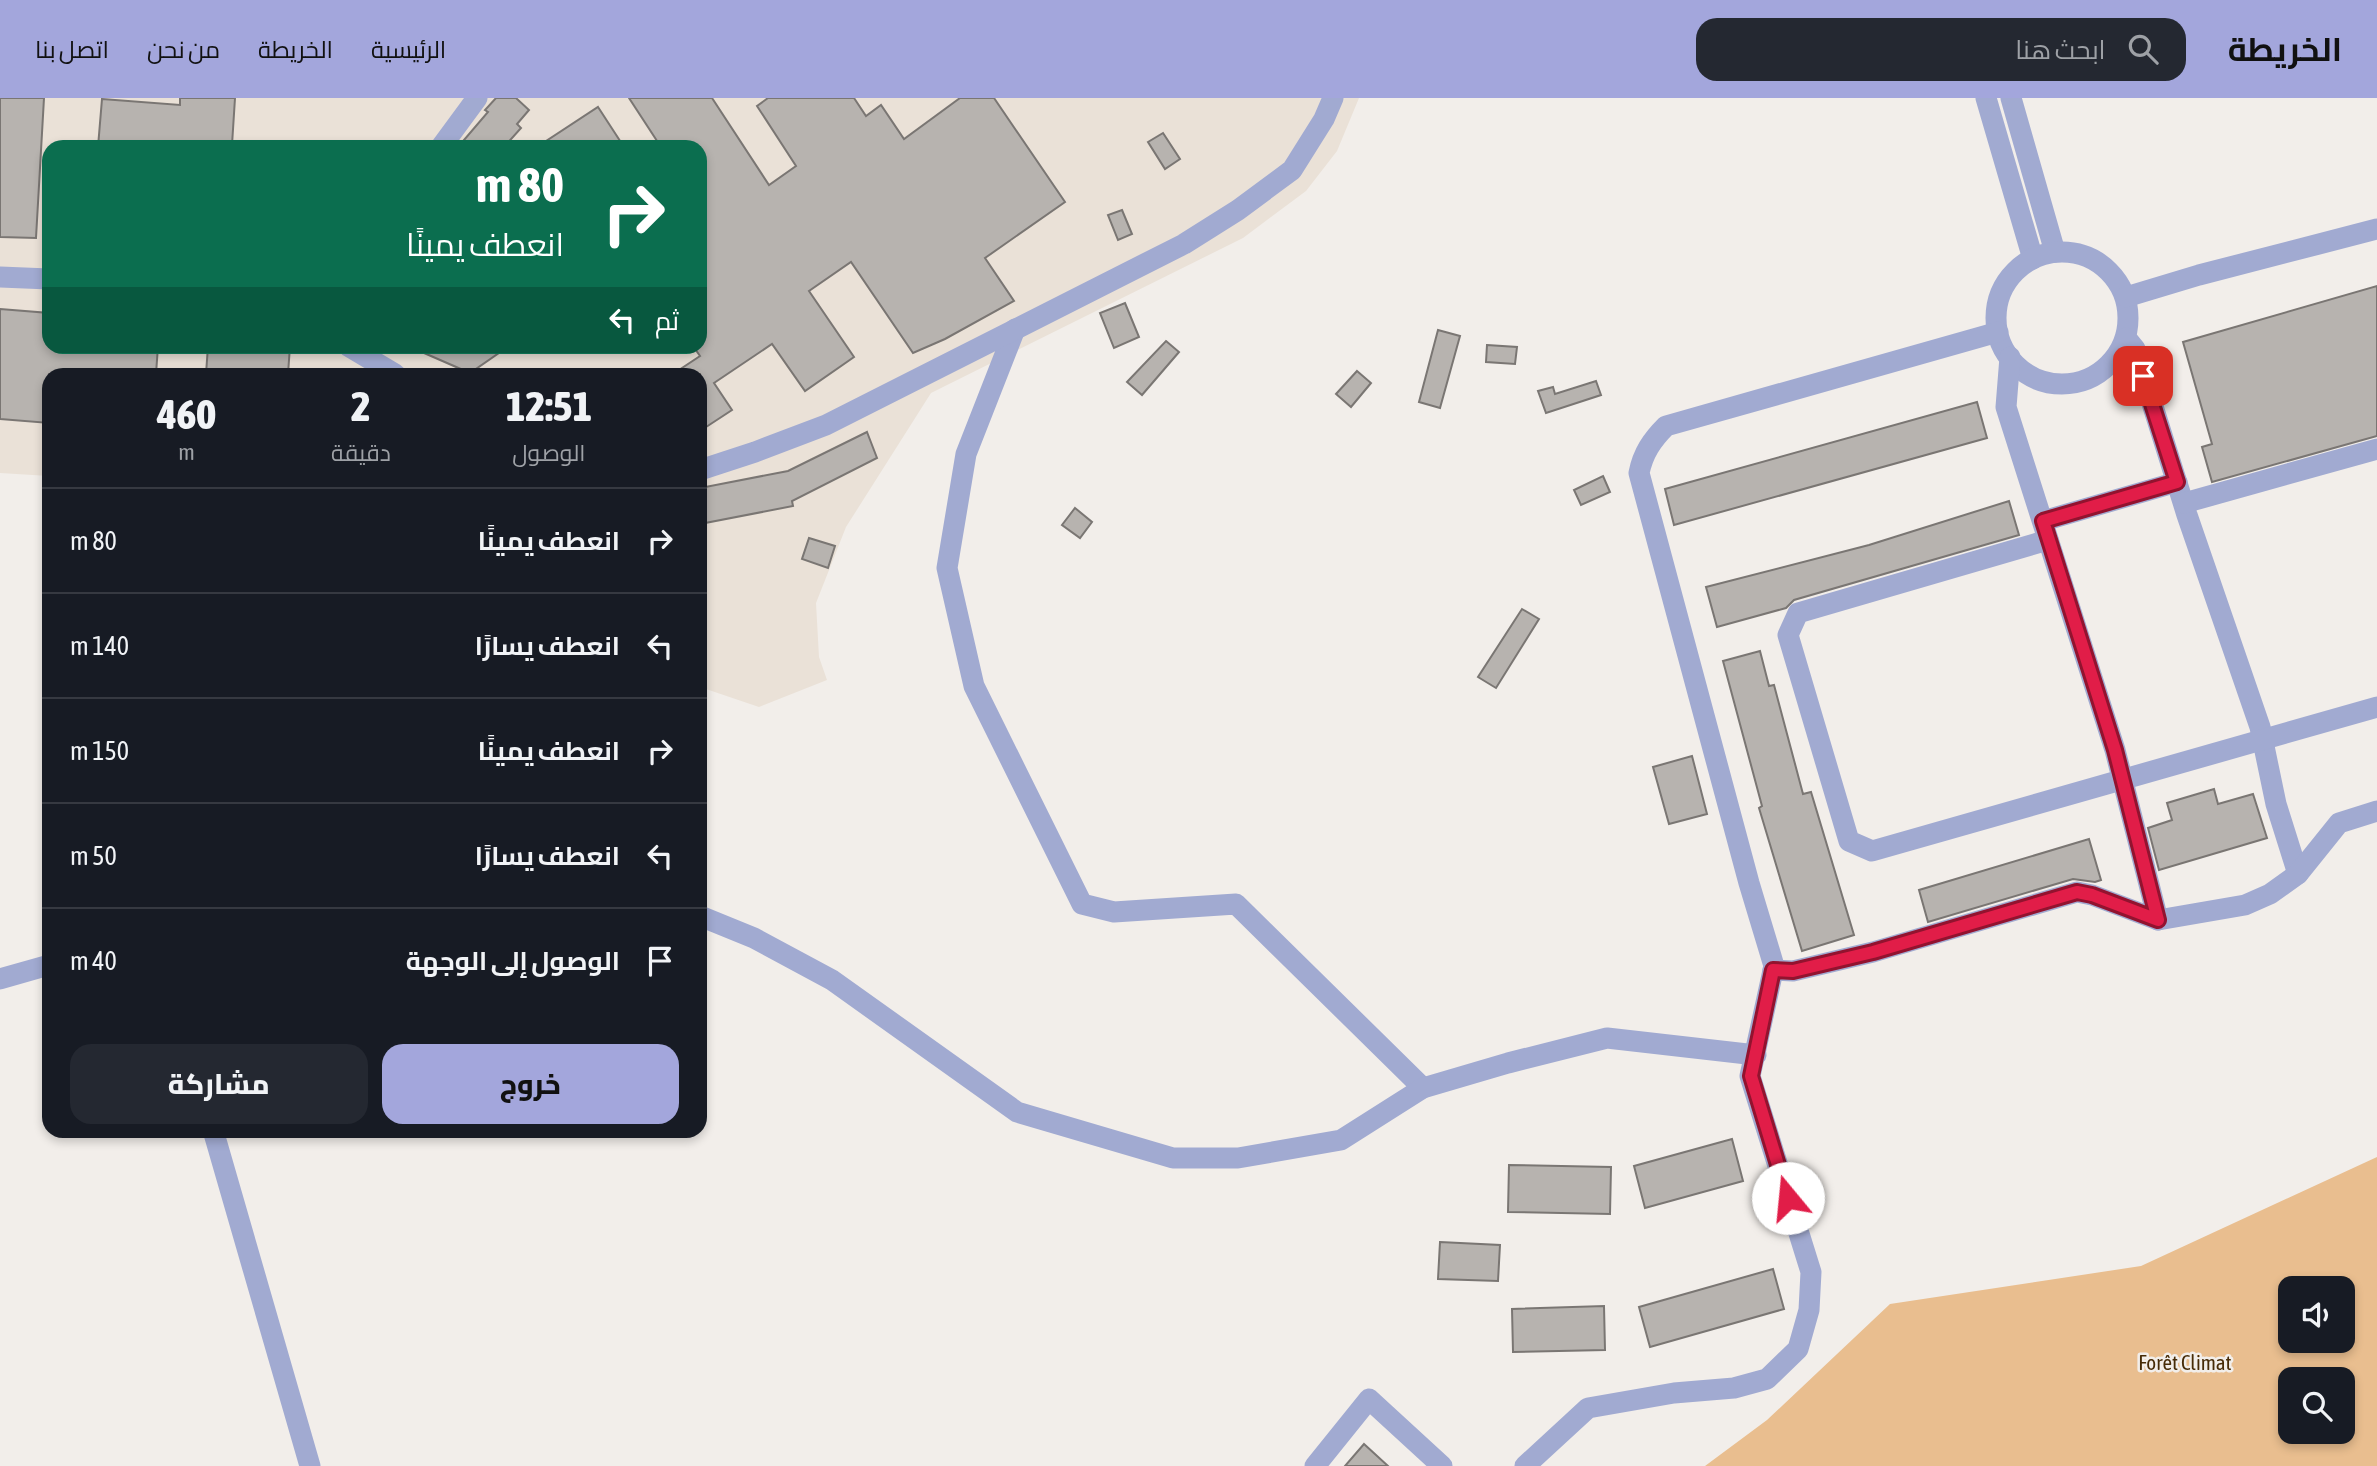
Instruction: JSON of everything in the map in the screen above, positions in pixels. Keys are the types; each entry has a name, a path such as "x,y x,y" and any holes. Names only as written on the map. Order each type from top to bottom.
{"lane":[{"path":"446,140 477,98"},
{"path":"707,468 755,453 826,425 1184,244 1238,210 1292,170 1324,119 1333,98"},
{"path":"1986,98 2033,259"},
{"path":"2011,98 2055,252"},
{"path":"2126,297 2199,275 2377,229"},
{"path":"2055,252 2082,254 2101,264 2116,278 2126,297 2129,318 2126,338 2109,364 2082,381 2060,384 2037,379 2018,367 2004,349 1998,332 1997,304 2006,283 2021,266 2055,252"},
{"path":"0,277 42,279"},
{"path":"1016,329 966,454 947,568 974,686 1082,904 1115,912 1236,904 1423,1088"},
{"path":"1525,1466 1588,1408 1643,1397 1734,1388 1768,1379 1798,1349 1809,1310 1811,1272 1751,1076 1774,966 1745,870 1639,473 1642,459 1653,439 1666,426 1998,332"},
{"path":"2126,338 2135,349 2262,740 2276,804 2298,874"},
{"path":"361,354 385,368"},
{"path":"2010,357 2006,407 2123,779 2158,920"},
{"path":"2184,503 2377,449"},
{"path":"2177,482 2045,530 1798,613 1788,635 1849,841 1872,851 2377,707"},
{"path":"1773,970 1793,971 1873,952 2077,892 2158,920 2245,905 2270,894 2298,874 2339,823 2377,811"},
{"path":"707,919 754,938 832,980 1017,1112 1173,1158 1238,1158 1341,1140 1423,1088 1607,1038 1756,1055"},
{"path":"0,979 42,967"},
{"path":"215,1138 310,1466"},
{"path":"1315,1466 1369,1399 1442,1466"}],"shaded area":[{"path":"0,98 1359,98 1337,151 1306,191 1243,238 931,393 846,527 816,603 819,657 827,680 759,707 707,689 707,368 42,368 42,476 0,473"}],"green space":[{"name":"Forêt Climat","path":"2377,1157 2377,1466 1705,1466 1767,1420 1890,1304 2141,1266"}],"building":[{"path":"0,98 44,98 36,238 0,237"},
{"path":"180,98 235,98 232,140 99,140 102,99 180,105"},
{"path":"496,98 516,98 529,110 517,124 521,128 510,140 464,140 488,112 485,110"},
{"path":"629,98 712,98 769,185 796,166 757,106 768,98 854,98 866,116 881,105 904,139 960,98 994,98 1065,202 985,258 1014,301 945,339 913,353 851,262 809,291 854,357 805,391 772,344 714,383 732,410 707,426 707,368 682,368 700,356 699,354 707,354 707,140 656,140"},
{"path":"598,107 619,140 548,140"},
{"path":"1163,133 1180,159 1165,169 1148,142"},
{"path":"1122,210 1132,234 1118,240 1108,215"},
{"path":"2377,286 2377,436 2212,482 2202,447 2212,444 2183,342"},
{"path":"1125,303 1139,337 1114,348 1100,313"},
{"path":"0,309 42,312 42,354 157,354 156,368 42,368 42,422 0,419"},
{"path":"1438,330 1460,336 1440,408 1419,402"},
{"path":"1166,341 1179,352 1142,395 1127,382"},
{"path":"1487,345 1517,347 1515,364 1486,362"},
{"path":"207,354 289,354 288,368 206,368"},
{"path":"426,354 497,354 477,368 459,368"},
{"path":"1357,371 1371,383 1351,407 1336,394"},
{"path":"1596,381 1601,395 1546,413 1538,391 1553,387 1555,394"},
{"path":"1977,402 1987,438 1674,525 1665,489"},
{"path":"867,432 877,458 792,501 793,506 707,523 707,487 788,471"},
{"path":"1603,476 1610,492 1581,505 1574,490"},
{"path":"2009,501 2019,535 1794,600 1786,608 1717,627 1706,587 1869,545"},
{"path":"1075,508 1092,522 1080,538 1062,525"},
{"path":"809,538 835,546 828,568 802,559"},
{"path":"1522,609 1539,619 1496,688 1478,677"},
{"path":"1760,651 1769,686 1774,685 1803,794 1811,792 1854,935 1802,951 1759,808 1762,806 1723,661"},
{"path":"1692,756 1707,814 1669,824 1653,767"},
{"path":"2214,789 2218,804 2253,794 2267,838 2159,870 2148,828 2172,820 2167,803"},
{"path":"2089,839 2101,880 2095,882 2073,879 1928,922 1919,890"},
{"path":"1732,1139 1743,1181 1645,1208 1634,1166"},
{"path":"1509,1165 1611,1167 1610,1214 1508,1212"},
{"path":"1440,1242 1500,1245 1498,1281 1438,1279"},
{"path":"1773,1269 1784,1309 1650,1347 1639,1307"},
{"path":"1604,1306 1605,1350 1513,1352 1512,1309"},
{"path":"1364,1444 1388,1466 1345,1466"}],"route":[{"path":"1788,1198 1751,1076 1773,970 1793,971 1873,952 2077,892 2158,920 2115,750 2043,521 2177,482 2143,376"}]}
